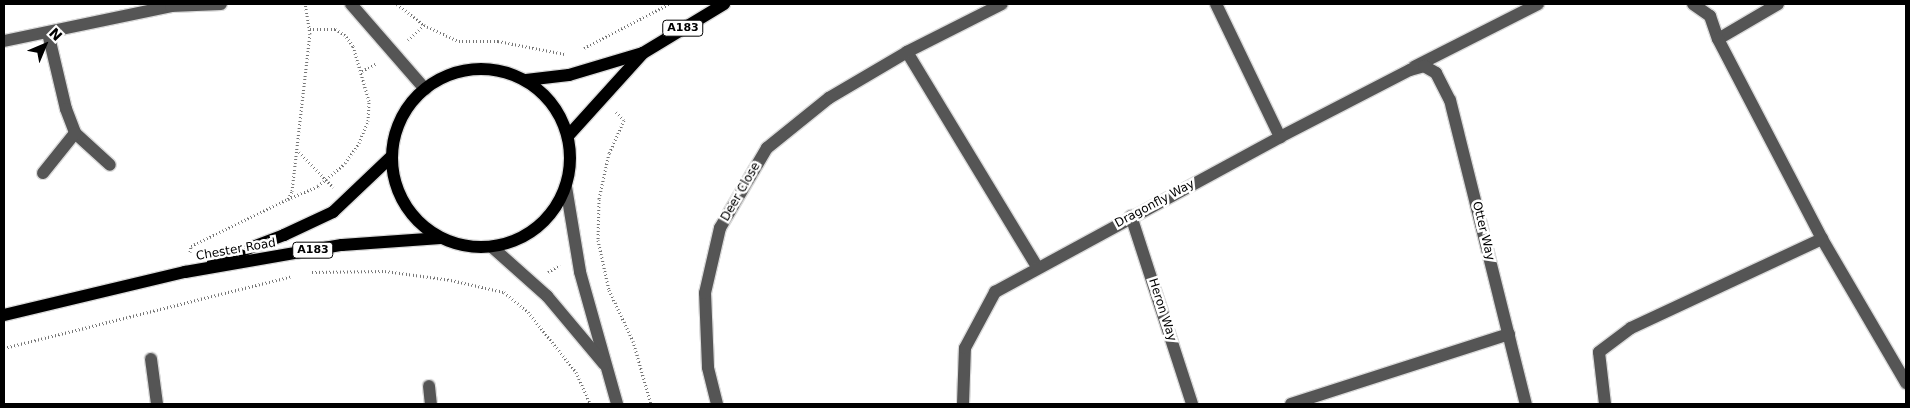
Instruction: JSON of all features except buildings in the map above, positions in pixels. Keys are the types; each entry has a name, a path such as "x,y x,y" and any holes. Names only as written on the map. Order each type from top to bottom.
{"main road":[{"name":"A183","path":"526,80 569,74 643,53 724,4"},
{"name":"A183","path":"568,136 643,53"},
{"path":"491,68 526,80 553,105 568,136 570,167 566,187 554,209 540,225 512,242 492,247 461,245 441,238 416,220 404,204 393,174 391,157 396,126 404,110 425,90 440,78 463,70 491,68"},
{"name":"Chester Road","path":"185,272 284,235 333,212 391,157"},
{"name":"Chester Road","path":"4,315 185,272 342,245 441,238"}],"street":[{"path":"4,41 48,33 134,9 221,4"},
{"path":"351,4 425,90"},
{"name":"Deer Close","path":"717,404 708,367 705,293 720,228 766,148 829,98 907,52 1002,4"},
{"path":"1216,4 1280,137"},
{"path":"1410,70 1538,4"},
{"path":"1694,4 1710,16 1718,39 1822,239 1906,384"},
{"path":"1718,39 1778,4"},
{"path":"48,33 66,109 75,133 110,166"},
{"path":"907,52 1037,267"},
{"name":"Dragonfly Way","path":"963,404 965,348 995,292 1037,267 1280,137 1410,70 1424,66"},
{"name":"Otter Way","path":"1424,66 1436,73 1450,100 1526,404"},
{"path":"43,173 75,133"},
{"path":"566,187 577,256 617,404"},
{"name":"Heron Way","path":"1131,216 1192,404"},
{"path":"1606,404 1599,352 1631,328 1822,239"},
{"path":"492,247 532,281 577,330 609,370"},
{"path":"1291,404 1509,334"},
{"path":"151,359 157,404"},
{"path":"429,386 431,404"}],"path":[{"path":"288,199 296,175 309,29 305,4"},
{"path":"397,4 424,25 459,41 498,41 570,55"},
{"path":"576,52 669,4"},
{"path":"185,272 191,246 318,186 345,163 359,143 368,121 369,101 353,46 345,34 335,29 309,29"},
{"path":"602,98 624,120 609,154 598,199 600,251 609,290 633,341 651,404"},
{"path":"515,301 532,281 577,256 600,251"},
{"path":"309,272 385,271 441,279 504,292 528,312 576,372 590,404"},
{"path":"4,348 225,290 300,274"}]}
